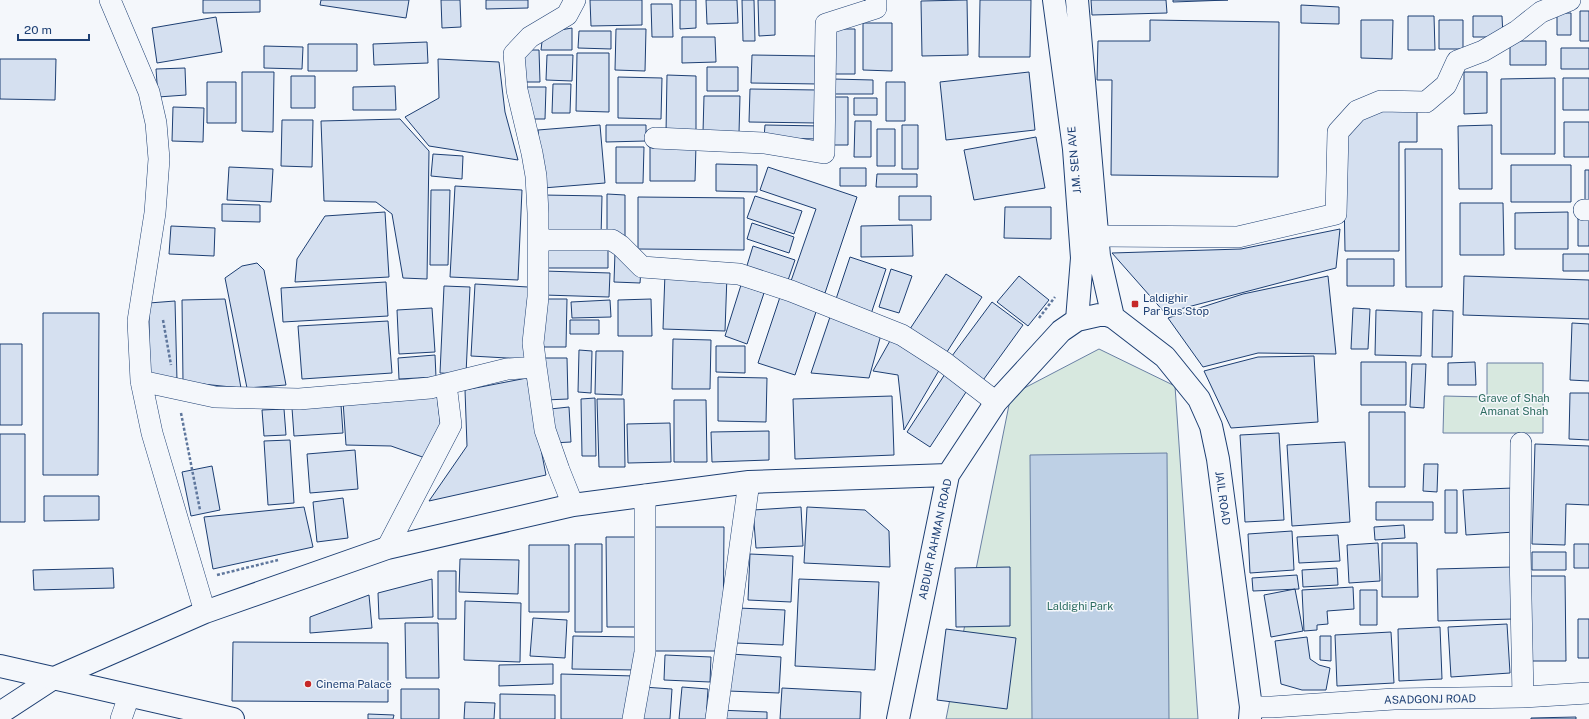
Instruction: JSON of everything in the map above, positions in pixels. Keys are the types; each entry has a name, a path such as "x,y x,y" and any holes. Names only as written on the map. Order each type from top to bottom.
{"main road":[{"name":"J.M. SEN AVE","path":"1054,0 1074,149 1082,258 1077,320"},
{"name":"J.M. SEN AVE","path":"1077,0 1099,256 1113,317"},
{"name":"ABDUR RAHMAN ROAD","path":"898,719 948,475 996,402 1060,331 1077,320 1099,315 1113,317"},
{"name":"JAIL ROAD","path":"1113,317 1165,357 1199,399 1211,426 1219,467 1258,711"},
{"path":"0,713 52,679 205,612 387,548 573,505 645,495 749,482 948,475"},
{"path":"0,666 10,667 52,679 233,719"}],"street":[{"path":"110,0 149,92 156,123 159,159 155,213 138,320 141,381 152,433 205,612"},
{"path":"573,505 559,470 546,430 536,367 533,343 538,297 536,176 532,152 516,90 514,54 530,37 568,15 575,0"},
{"path":"655,138 764,144 824,153 826,24 876,8 876,0"},
{"path":"1098,236 1238,237 1336,214 1338,132 1357,111 1381,101 1426,102 1446,86 1457,61 1483,51 1517,31 1541,12 1570,0"},
{"path":"538,240 612,240 621,246 642,267 739,274 790,291 902,335 944,362 996,402"},
{"path":"141,381 215,397 299,399 430,388 507,369 536,367"},
{"path":"387,548 451,425 446,384"},
{"path":"1521,443 1520,550 1524,698"},
{"path":"716,719 749,482"},
{"path":"633,719 645,652 645,495"},
{"name":"ASADGONJ ROAD","path":"1258,711 1394,699 1524,698 1589,693"},
{"path":"121,719 130,696"}],"path":[{"path":"1034,324 1058,294"}],"green space":[{"name":"Laldighi Park","path":"1099,349 1175,386 1198,719 946,719 1011,395"},
{"name":"Grave of Shah Amanat Shah","path":"1487,363 1543,363 1543,433 1443,433 1444,396 1487,397"}],"water":[{"path":"1167,453 1169,719 1032,719 1030,455"}],"building":[{"path":"203,0 260,0 260,12 203,13"},
{"path":"321,0 409,0 406,18 320,5"},
{"path":"441,0 460,0 461,27 442,28"},
{"path":"486,0 528,0 528,8 486,9"},
{"path":"590,0 642,0 642,25 591,26"},
{"path":"680,0 696,0 696,28 680,29"},
{"path":"706,0 737,0 738,23 707,24"},
{"path":"742,0 754,0 755,41 743,41"},
{"path":"758,0 775,0 775,35 759,36"},
{"path":"967,0 968,55 922,56 921,1"},
{"path":"980,0 1031,0 1030,57 979,57"},
{"path":"1091,0 1166,0 1167,13 1092,15"},
{"path":"1173,0 1228,0 1173,2"},
{"path":"651,4 672,4 673,37 652,37"},
{"path":"1301,5 1339,7 1339,24 1301,23"},
{"path":"1580,11 1589,11 1589,41 1580,41"},
{"path":"1557,13 1571,13 1571,35 1557,35"},
{"path":"1408,16 1434,16 1435,50 1408,50"},
{"path":"1473,16 1502,16 1503,37 1473,37"},
{"path":"216,17 222,52 157,63 152,28"},
{"path":"1150,20 1279,22 1278,177 1111,175 1112,80 1097,80 1098,41 1150,41"},
{"path":"1361,20 1393,20 1392,59 1361,58"},
{"path":"1439,20 1463,20 1463,49 1439,49"},
{"path":"863,23 892,23 892,71 863,70"},
{"path":"572,28 572,50 541,50 543,33"},
{"path":"616,29 646,29 645,71 615,70"},
{"path":"830,29 855,29 855,74 830,74"},
{"path":"579,31 611,31 611,49 578,48"},
{"path":"682,37 715,37 716,62 682,63"},
{"path":"1510,41 1546,41 1546,65 1510,65"},
{"path":"427,42 428,63 374,65 373,44"},
{"path":"308,44 357,44 357,71 308,71"},
{"path":"264,46 303,47 302,69 264,68"},
{"path":"1561,48 1589,48 1589,69 1561,69"},
{"path":"524,50 539,50 540,82 525,82"},
{"path":"577,53 609,53 609,112 576,111"},
{"path":"547,55 573,55 572,81 546,80"},
{"path":"752,55 818,56 818,84 751,83"},
{"path":"0,59 56,59 55,100 0,99"},
{"path":"438,59 499,62 505,112 518,160 429,146 405,117 439,98"},
{"path":"707,67 738,67 738,91 707,91"},
{"path":"185,68 186,95 158,97 156,69"},
{"path":"242,72 274,72 273,132 242,131"},
{"path":"1029,72 1035,130 946,140 940,82"},
{"path":"1464,72 1487,72 1487,113 1464,114"},
{"path":"667,75 696,76 696,134 666,133"},
{"path":"291,76 315,76 315,108 291,108"},
{"path":"618,77 662,78 661,119 618,118"},
{"path":"1555,78 1555,154 1501,154 1501,79"},
{"path":"1563,78 1589,78 1589,110 1563,110"},
{"path":"833,79 873,80 873,94 833,94"},
{"path":"207,82 236,82 236,123 207,123"},
{"path":"886,82 905,82 905,121 886,121"},
{"path":"553,84 571,84 570,113 552,113"},
{"path":"395,86 396,110 353,110 353,87"},
{"path":"527,87 546,87 545,119 526,119"},
{"path":"750,89 817,90 817,123 749,122"},
{"path":"704,96 740,96 739,133 703,132"},
{"path":"828,97 848,97 848,145 827,145"},
{"path":"854,98 877,98 877,115 854,115"},
{"path":"1381,105 1417,105 1417,142 1399,142 1399,251 1345,251 1343,136"},
{"path":"173,107 204,108 203,142 172,141"},
{"path":"400,119 429,151 427,279 403,278 392,214 376,202 324,201 321,121"},
{"path":"282,120 313,120 312,167 281,166"},
{"path":"855,121 871,121 871,157 854,157"},
{"path":"1564,122 1589,122 1589,157 1564,157"},
{"path":"600,125 605,183 543,188 538,130"},
{"path":"606,125 646,125 646,141 606,142"},
{"path":"765,125 822,126 821,139 764,138"},
{"path":"902,125 918,125 918,169 902,169"},
{"path":"1492,125 1492,189 1459,189 1458,126"},
{"path":"877,129 895,129 895,166 877,166"},
{"path":"1036,137 1045,188 974,200 964,150"},
{"path":"650,144 696,145 695,181 650,181"},
{"path":"616,147 644,147 643,183 616,183"},
{"path":"1405,149 1442,149 1442,287 1406,287"},
{"path":"433,154 463,156 462,179 431,176"},
{"path":"716,164 757,165 757,192 716,191"},
{"path":"1511,165 1571,165 1571,202 1511,202"},
{"path":"229,167 273,169 271,202 227,200"},
{"path":"768,167 857,197 825,293 791,281 816,209 760,190"},
{"path":"840,168 866,168 866,186 840,186"},
{"path":"1585,170 1589,170 1589,205 1585,205"},
{"path":"877,174 917,174 917,187 876,187"},
{"path":"455,186 522,190 518,280 450,277"},
{"path":"431,190 450,190 448,265 430,265"},
{"path":"607,194 625,195 625,238 607,238"},
{"path":"543,195 602,196 601,238 541,237"},
{"path":"755,196 802,211 794,234 747,218"},
{"path":"899,196 931,196 931,220 899,220"},
{"path":"638,197 744,198 744,250 638,249"},
{"path":"1460,203 1503,203 1504,255 1460,255"},
{"path":"222,204 260,205 260,222 222,221"},
{"path":"1005,207 1051,207 1051,239 1004,238"},
{"path":"385,212 389,277 295,282 297,259 325,216"},
{"path":"1568,212 1568,249 1515,249 1515,213"},
{"path":"1578,217 1589,217 1589,246 1578,246"},
{"path":"752,223 794,237 789,253 747,239"},
{"path":"912,225 913,256 861,257 861,226"},
{"path":"171,226 215,228 214,256 169,254"},
{"path":"1340,229 1336,268 1165,313 1112,253 1241,249"},
{"path":"544,242 608,243 608,268 544,268"},
{"path":"753,246 795,260 786,286 745,272"},
{"path":"615,252 641,270 640,283 614,282"},
{"path":"1563,254 1589,254 1589,271 1563,271"},
{"path":"850,257 886,269 871,314 835,302"},
{"path":"1347,259 1394,259 1394,286 1347,286"},
{"path":"257,263 264,270 286,385 247,388 225,278 242,266"},
{"path":"891,269 912,276 899,313 879,307"},
{"path":"544,271 610,273 609,297 544,295"},
{"path":"665,273 727,275 725,331 663,329"},
{"path":"946,274 982,297 945,355 908,332"},
{"path":"1019,276 1049,300 1028,326 997,302"},
{"path":"1328,276 1336,354 1258,353 1203,367 1168,318 1243,294"},
{"path":"1464,276 1589,280 1589,319 1463,315"},
{"path":"386,282 388,316 283,322 281,288"},
{"path":"475,284 528,287 525,359 471,356"},
{"path":"741,285 764,293 747,344 725,336"},
{"path":"444,286 470,287 466,374 440,373"},
{"path":"781,294 818,306 795,375 758,363"},
{"path":"225,299 241,388 183,382 182,300"},
{"path":"543,299 567,299 566,347 543,347"},
{"path":"651,299 652,336 618,336 618,300"},
{"path":"610,300 611,317 572,318 571,302"},
{"path":"175,301 177,381 149,382 149,303"},
{"path":"992,302 1023,325 981,383 949,360"},
{"path":"432,308 435,352 399,354 397,310"},
{"path":"1353,308 1370,309 1368,349 1351,349"},
{"path":"1376,310 1422,312 1421,356 1375,355"},
{"path":"1433,310 1453,311 1452,357 1432,357"},
{"path":"43,313 99,313 98,475 43,475"},
{"path":"831,314 882,331 869,378 811,373"},
{"path":"570,320 599,320 599,334 570,334"},
{"path":"388,321 392,373 302,379 298,326"},
{"path":"1572,323 1589,324 1589,381 1570,380"},
{"path":"673,339 711,340 710,389 672,389"},
{"path":"891,339 941,367 904,430 898,375 873,371"},
{"path":"0,344 22,344 22,425 0,425"},
{"path":"716,346 745,346 745,373 716,372"},
{"path":"579,350 592,351 591,393 578,392"},
{"path":"596,351 623,351 622,395 595,394"},
{"path":"435,355 436,377 399,379 398,358"},
{"path":"1314,356 1318,422 1231,428 1204,371 1258,357"},
{"path":"545,358 567,358 568,399 545,400"},
{"path":"1361,362 1406,362 1406,405 1361,405"},
{"path":"1475,362 1476,385 1448,385 1448,363"},
{"path":"1412,364 1426,364 1424,408 1410,407"},
{"path":"947,371 970,386 930,447 907,432"},
{"path":"718,377 767,378 766,422 718,421"},
{"path":"527,378 546,475 429,501 467,446 465,390"},
{"path":"1570,393 1589,393 1589,440 1569,439"},
{"path":"437,395 441,429 431,460 391,446 346,445 343,401"},
{"path":"892,396 894,455 795,459 793,399"},
{"path":"595,398 596,456 582,456 581,399"},
{"path":"597,399 624,399 625,467 599,467"},
{"path":"674,400 706,400 707,462 674,462"},
{"path":"341,405 343,433 294,436 292,408"},
{"path":"569,407 571,442 552,443 550,409"},
{"path":"284,409 286,435 264,436 262,410"},
{"path":"1369,412 1405,412 1405,487 1369,487"},
{"path":"670,423 671,462 628,463 627,424"},
{"path":"769,431 769,460 712,462 711,432"},
{"path":"1279,433 1284,520 1245,522 1240,435"},
{"path":"0,434 25,434 25,522 0,522"},
{"path":"290,440 294,503 268,505 264,441"},
{"path":"1345,442 1350,522 1292,526 1287,445"},
{"path":"1535,444 1589,446 1589,505 1566,504 1565,545 1532,544"},
{"path":"355,450 358,489 310,493 307,454"},
{"path":"1424,464 1438,464 1437,492 1423,491"},
{"path":"212,466 220,510 191,516 182,472"},
{"path":"1513,488 1515,532 1466,535 1463,490"},
{"path":"1445,490 1457,490 1457,533 1445,533"},
{"path":"44,496 99,496 99,520 44,521"},
{"path":"343,498 348,538 317,542 313,502"},
{"path":"1376,502 1433,502 1433,520 1376,520"},
{"path":"304,507 313,547 213,569 204,517"},
{"path":"801,507 803,546 756,548 753,510"},
{"path":"807,507 865,510 889,531 890,567 804,563"},
{"path":"1404,525 1405,538 1375,540 1374,527"},
{"path":"653,527 724,527 723,651 652,651"},
{"path":"1292,531 1294,570 1250,573 1248,534"},
{"path":"1338,535 1340,561 1299,563 1297,537"},
{"path":"606,537 637,537 638,627 607,627"},
{"path":"1378,543 1380,581 1349,583 1347,545"},
{"path":"1382,543 1417,543 1418,597 1382,597"},
{"path":"575,544 602,544 602,632 575,632"},
{"path":"1574,544 1589,544 1589,568 1574,568"},
{"path":"529,545 569,545 569,612 529,612"},
{"path":"1532,552 1566,552 1566,570 1532,570"},
{"path":"750,554 793,556 791,602 748,600"},
{"path":"460,559 519,560 518,594 459,592"},
{"path":"1010,567 1010,626 956,627 955,568"},
{"path":"1513,567 1514,619 1438,621 1437,569"},
{"path":"113,568 114,588 34,590 33,570"},
{"path":"1337,568 1338,585 1303,587 1302,570"},
{"path":"438,571 456,571 456,619 438,619"},
{"path":"1297,575 1299,589 1253,591 1252,578"},
{"path":"1525,576 1565,576 1566,661 1525,661"},
{"path":"432,579 433,617 379,619 378,593"},
{"path":"799,579 879,582 875,670 795,666"},
{"path":"1353,587 1354,609 1327,611 1328,624 1317,625 1317,630 1304,631 1302,590"},
{"path":"1295,589 1303,631 1271,637 1264,595"},
{"path":"1360,590 1377,590 1377,625 1360,625"},
{"path":"369,595 372,628 310,633 310,617"},
{"path":"465,601 521,603 520,662 464,660"},
{"path":"738,608 785,610 783,645 736,643"},
{"path":"533,618 567,620 565,658 530,656"},
{"path":"1578,619 1589,619 1589,658 1578,658"},
{"path":"405,623 438,623 439,678 406,678"},
{"path":"1507,624 1510,673 1451,677 1448,627"},
{"path":"1440,627 1442,679 1399,681 1398,629"},
{"path":"946,629 1016,638 1007,709 937,700"},
{"path":"1391,632 1394,683 1337,686 1335,635"},
{"path":"573,636 636,637 636,670 572,669"},
{"path":"1320,636 1331,636 1331,661 1320,660"},
{"path":"1307,637 1310,659 1319,665 1330,668 1326,690 1302,690 1281,684 1275,641"},
{"path":"233,642 388,643 388,702 232,701"},
{"path":"730,654 781,657 779,693 728,691"},
{"path":"665,655 711,657 710,682 664,680"},
{"path":"553,664 553,684 499,686 499,665"},
{"path":"561,674 634,676 626,719 561,719"},
{"path":"643,687 672,689 670,719 640,719"},
{"path":"682,687 708,689 706,719 679,719"},
{"path":"782,688 861,692 860,719 780,719"},
{"path":"401,689 439,689 439,719 401,719"},
{"path":"500,694 555,695 555,719 500,719"},
{"path":"465,702 495,703 494,719 464,719"},
{"path":"718,710 767,712 767,719 718,719"},
{"path":"368,714 394,715 393,719 368,719"},
{"path":"1576,717 1576,719 1531,719 1531,718"}],"place":[{"name":"Laldighir Par Bus Stop","path":"1135,304"},
{"name":"Cinema Palace","path":"308,684"}]}
